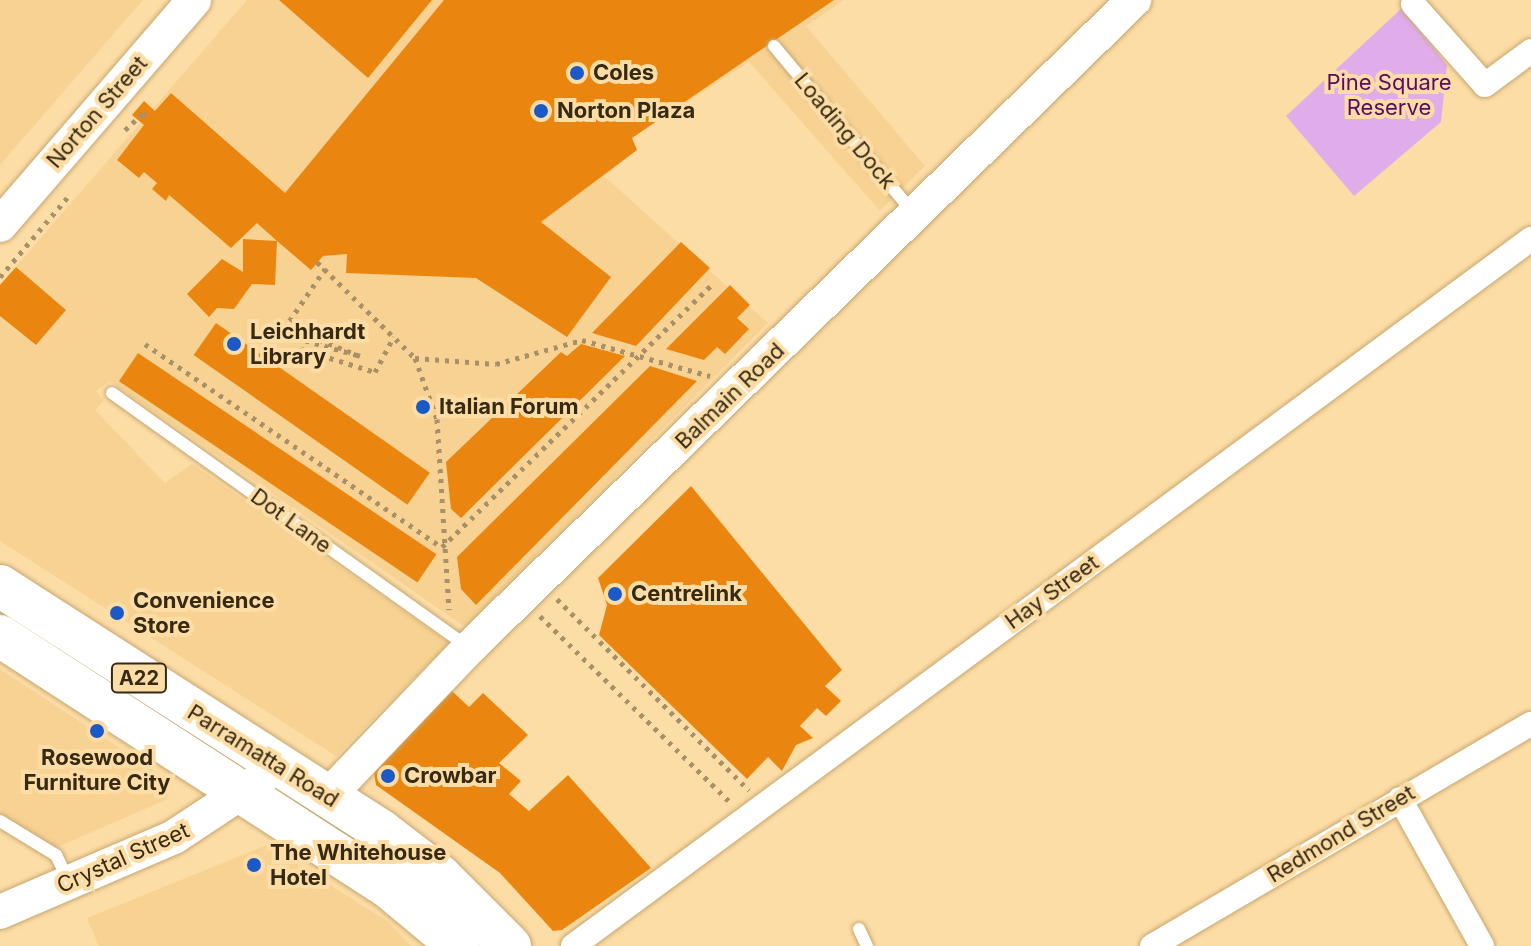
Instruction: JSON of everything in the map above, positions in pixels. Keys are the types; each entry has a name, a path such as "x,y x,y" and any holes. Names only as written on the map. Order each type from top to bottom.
{"highway":[{"name":"Parramatta Road","path":"0,586 280,767 329,795 440,876 510,946"},
{"name":"Parramatta Road","path":"0,636 387,886 459,946"}],"main road":[{"name":"Norton Street","path":"0,225 194,0"},
{"name":"Balmain Road","path":"329,795 462,643 539,581 1134,0"},
{"name":"Crystal Street","path":"0,912 174,837 280,767"}],"street":[{"path":"1413,4 1485,85 1531,51"},
{"name":"Hay Street","path":"573,946 1531,239"},
{"name":"Redmond Street","path":"1152,946 1531,724"},
{"path":"1400,799 1482,946"}],"lane":[{"name":"Loading Dock","path":"774,46 916,216"},
{"name":"Dot Lane","path":"112,393 462,643"},
{"path":"0,821 56,855 69,883"},
{"path":"859,929 867,946"}],"path":[{"path":"121,134 143,113 146,116"},
{"path":"0,277 71,194"},
{"path":"317,262 415,358 437,419 442,547 462,643"},
{"path":"325,269 284,329 286,335 360,356 293,329 301,349 375,372 394,337"},
{"path":"442,547 642,356 711,285"},
{"path":"415,358 496,364 582,340 741,385"},
{"path":"145,344 442,547"},
{"path":"539,581 749,790 772,772 789,789"},
{"path":"539,615 748,819"}],"shaded area":[{"path":"0,0 143,0 0,165"},
{"path":"247,0 844,0 806,26 925,166 880,211 749,62 632,138 637,150 604,176 768,323 465,627 110,381 96,391 104,400 95,410 165,483 192,464 449,643 336,756 0,541 0,285"},
{"path":"0,669 173,783 166,800 55,848 0,815"},
{"path":"267,845 387,921 411,946 99,946 87,918"}],"green space":[{"name":"Pine Square Reserve","path":"1402,8 1447,65 1441,122 1354,196 1286,116"}],"building":[{"path":"279,0 432,0 368,78"},
{"path":"444,0 834,0 632,138 637,150 541,222 611,277 567,337 476,278 346,273 347,254 323,256 311,270 257,223 231,248 169,195 166,201 152,189 157,183 144,172 139,178 117,160 144,125 132,115 144,101 155,111 171,93 285,193"},
{"path":"243,239 277,241 275,285 252,284 234,309 217,308 209,317 187,294 222,259 243,272"},
{"path":"681,242 710,268 636,346 592,333"},
{"path":"16,267 66,310 36,345 0,316 0,285"},
{"path":"730,285 750,305 737,318 749,329 725,354 717,347 704,360 666,349"},
{"path":"216,323 430,473 407,505 194,355"},
{"name":"Italian Forum","path":"581,344 625,356 461,518 451,509 446,462 561,352 567,356"},
{"path":"138,353 436,554 417,582 119,381"},
{"path":"650,366 697,381 476,605 461,589 457,557"},
{"path":"691,486 842,670 825,686 841,701 826,716 817,708 800,726 813,738 796,745 782,771 768,757 747,779 599,635 607,605 598,578"},
{"path":"452,691 469,707 483,693 528,735 499,763 521,781 509,794 529,811 568,775 651,868 562,930 553,931 500,873 376,785 374,773"}],"place":[{"name":"Coles","path":"577,73"},
{"name":"Norton Plaza","path":"541,111"},
{"name":"Leichhardt Library","path":"234,344"},
{"name":"Italian Forum","path":"423,407"},
{"name":"Centrelink","path":"615,594"},
{"name":"Convenience Store","path":"117,613"},
{"name":"Rosewood Furniture City","path":"97,731"},
{"name":"Crowbar","path":"388,776"},
{"name":"The Whitehouse Hotel","path":"254,865"}]}
